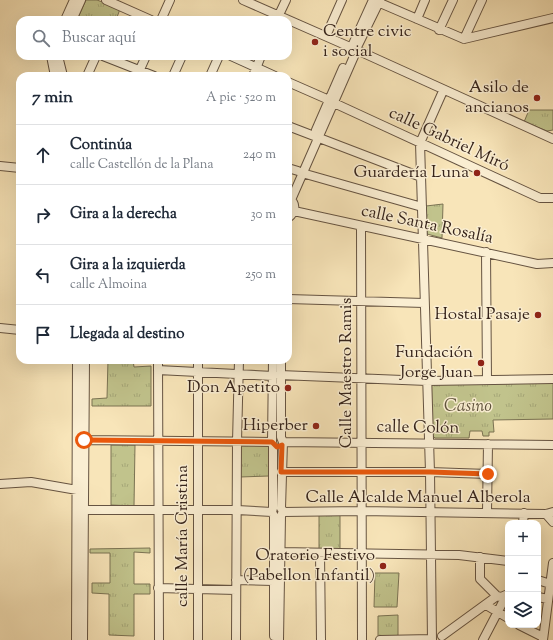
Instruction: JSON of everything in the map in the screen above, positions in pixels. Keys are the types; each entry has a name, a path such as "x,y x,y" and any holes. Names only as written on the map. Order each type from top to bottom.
{"street":[{"path":"67,16 74,0"},
{"path":"74,16 81,0"},
{"path":"106,0 142,16"},
{"path":"164,16 170,0"},
{"path":"243,0 273,16"},
{"path":"278,16 286,0"},
{"path":"334,0 338,9"},
{"path":"326,36 342,0"},
{"path":"417,19 425,0"},
{"path":"440,30 453,0"},
{"path":"464,39 482,0"},
{"path":"292,190 376,1 440,30 464,39 553,18"},
{"path":"292,24 326,36 443,91 553,139"},
{"path":"52,60 55,72"},
{"path":"59,60 62,72"},
{"path":"89,72 94,60"},
{"path":"111,60 136,72"},
{"path":"138,72 144,60"},
{"path":"175,72 180,60"},
{"path":"212,72 217,60"},
{"path":"239,60 266,72"},
{"path":"254,72 259,60"},
{"name":"calle Gabriel Miró","path":"292,84 540,198 553,198"},
{"path":"437,638 431,554 420,143 443,91"},
{"path":"292,128 421,177"},
{"path":"0,166 16,168"},
{"path":"292,169 422,207"},
{"path":"292,202 294,205 294,211 292,213"},
{"name":"calle Santa Rosalía","path":"294,211 537,264 553,263"},
{"name":"Calle Maestro Ramis","path":"361,226 362,640"},
{"path":"486,252 487,380"},
{"path":"292,299 424,303"},
{"path":"0,328 16,330"},
{"path":"76,640 77,364"},
{"path":"84,640 85,364"},
{"path":"158,364 158,640"},
{"name":"calle María Cristina","path":"198,364 198,640"},
{"path":"236,640 239,364"},
{"path":"274,364 277,375 277,512 280,552 279,640"},
{"path":"277,375 280,364"},
{"path":"158,370 426,381 553,380"},
{"name":"calle Colón","path":"84,440 553,445"},
{"path":"274,640 273,581 281,472 277,442"},
{"path":"488,444 488,512"},
{"path":"281,472 430,472 488,474"},
{"path":"0,484 31,482 77,490"},
{"path":"77,490 80,507 84,510"},
{"name":"Calle Alcalde Manuel Alberola","path":"84,510 237,510 277,512 430,511 550,513"},
{"path":"523,520 524,513"},
{"path":"550,513 553,522"},
{"path":"280,552 459,554 505,561"},
{"path":"320,553 321,640"},
{"path":"480,557 480,579 497,596 505,596"},
{"path":"525,628 543,638 550,604 553,563"},
{"path":"236,580 273,581"},
{"path":"541,581 552,584"},
{"path":"158,588 236,590"},
{"path":"380,640 437,638 497,596"},
{"path":"484,640 505,599"},
{"path":"541,599 550,604"},
{"path":"486,605 505,616"}],"green space":[{"path":"86,0 97,0 120,9 117,16 79,16"},
{"path":"529,110 553,110 553,130 547,131 524,122"},
{"path":"443,204 442,238 427,234 426,206"},
{"path":"108,364 134,364 134,367 151,366 151,406 92,406 92,399 107,398"},
{"name":"Casino","path":"553,382 553,419 493,420 494,432 489,432 489,436 483,436 482,431 470,431 469,438 435,438 432,435 430,386 433,383"},
{"path":"111,445 135,445 134,506 111,505"},
{"path":"240,445 270,445 269,476 240,477"},
{"path":"319,515 340,515 340,553 319,553"},
{"path":"150,548 150,553 134,552 134,584 150,584 150,594 134,594 134,636 109,635 109,594 92,593 92,583 110,583 110,553 90,553 90,549"},
{"path":"375,573 399,573 397,607 374,607"},
{"path":"398,615 398,637 378,637 378,616"}],"place":[{"name":"Centre civic i social","path":"315,42"},
{"name":"Asilo de ancianos","path":"537,98"},
{"name":"Guardería Luna","path":"477,173"},
{"name":"Hostal Pasaje","path":"538,315"},
{"name":"Fundación Jorge Juan","path":"481,363"},
{"name":"Don Apetito","path":"288,388"},
{"name":"Hiperber","path":"316,426"},
{"name":"Oratorio Festivo (Pabellon Infantil)","path":"383,566"}],"route":[{"path":"84,440 272,442 273,446 278,447 282,445 281,472 430,472 488,474"}]}
